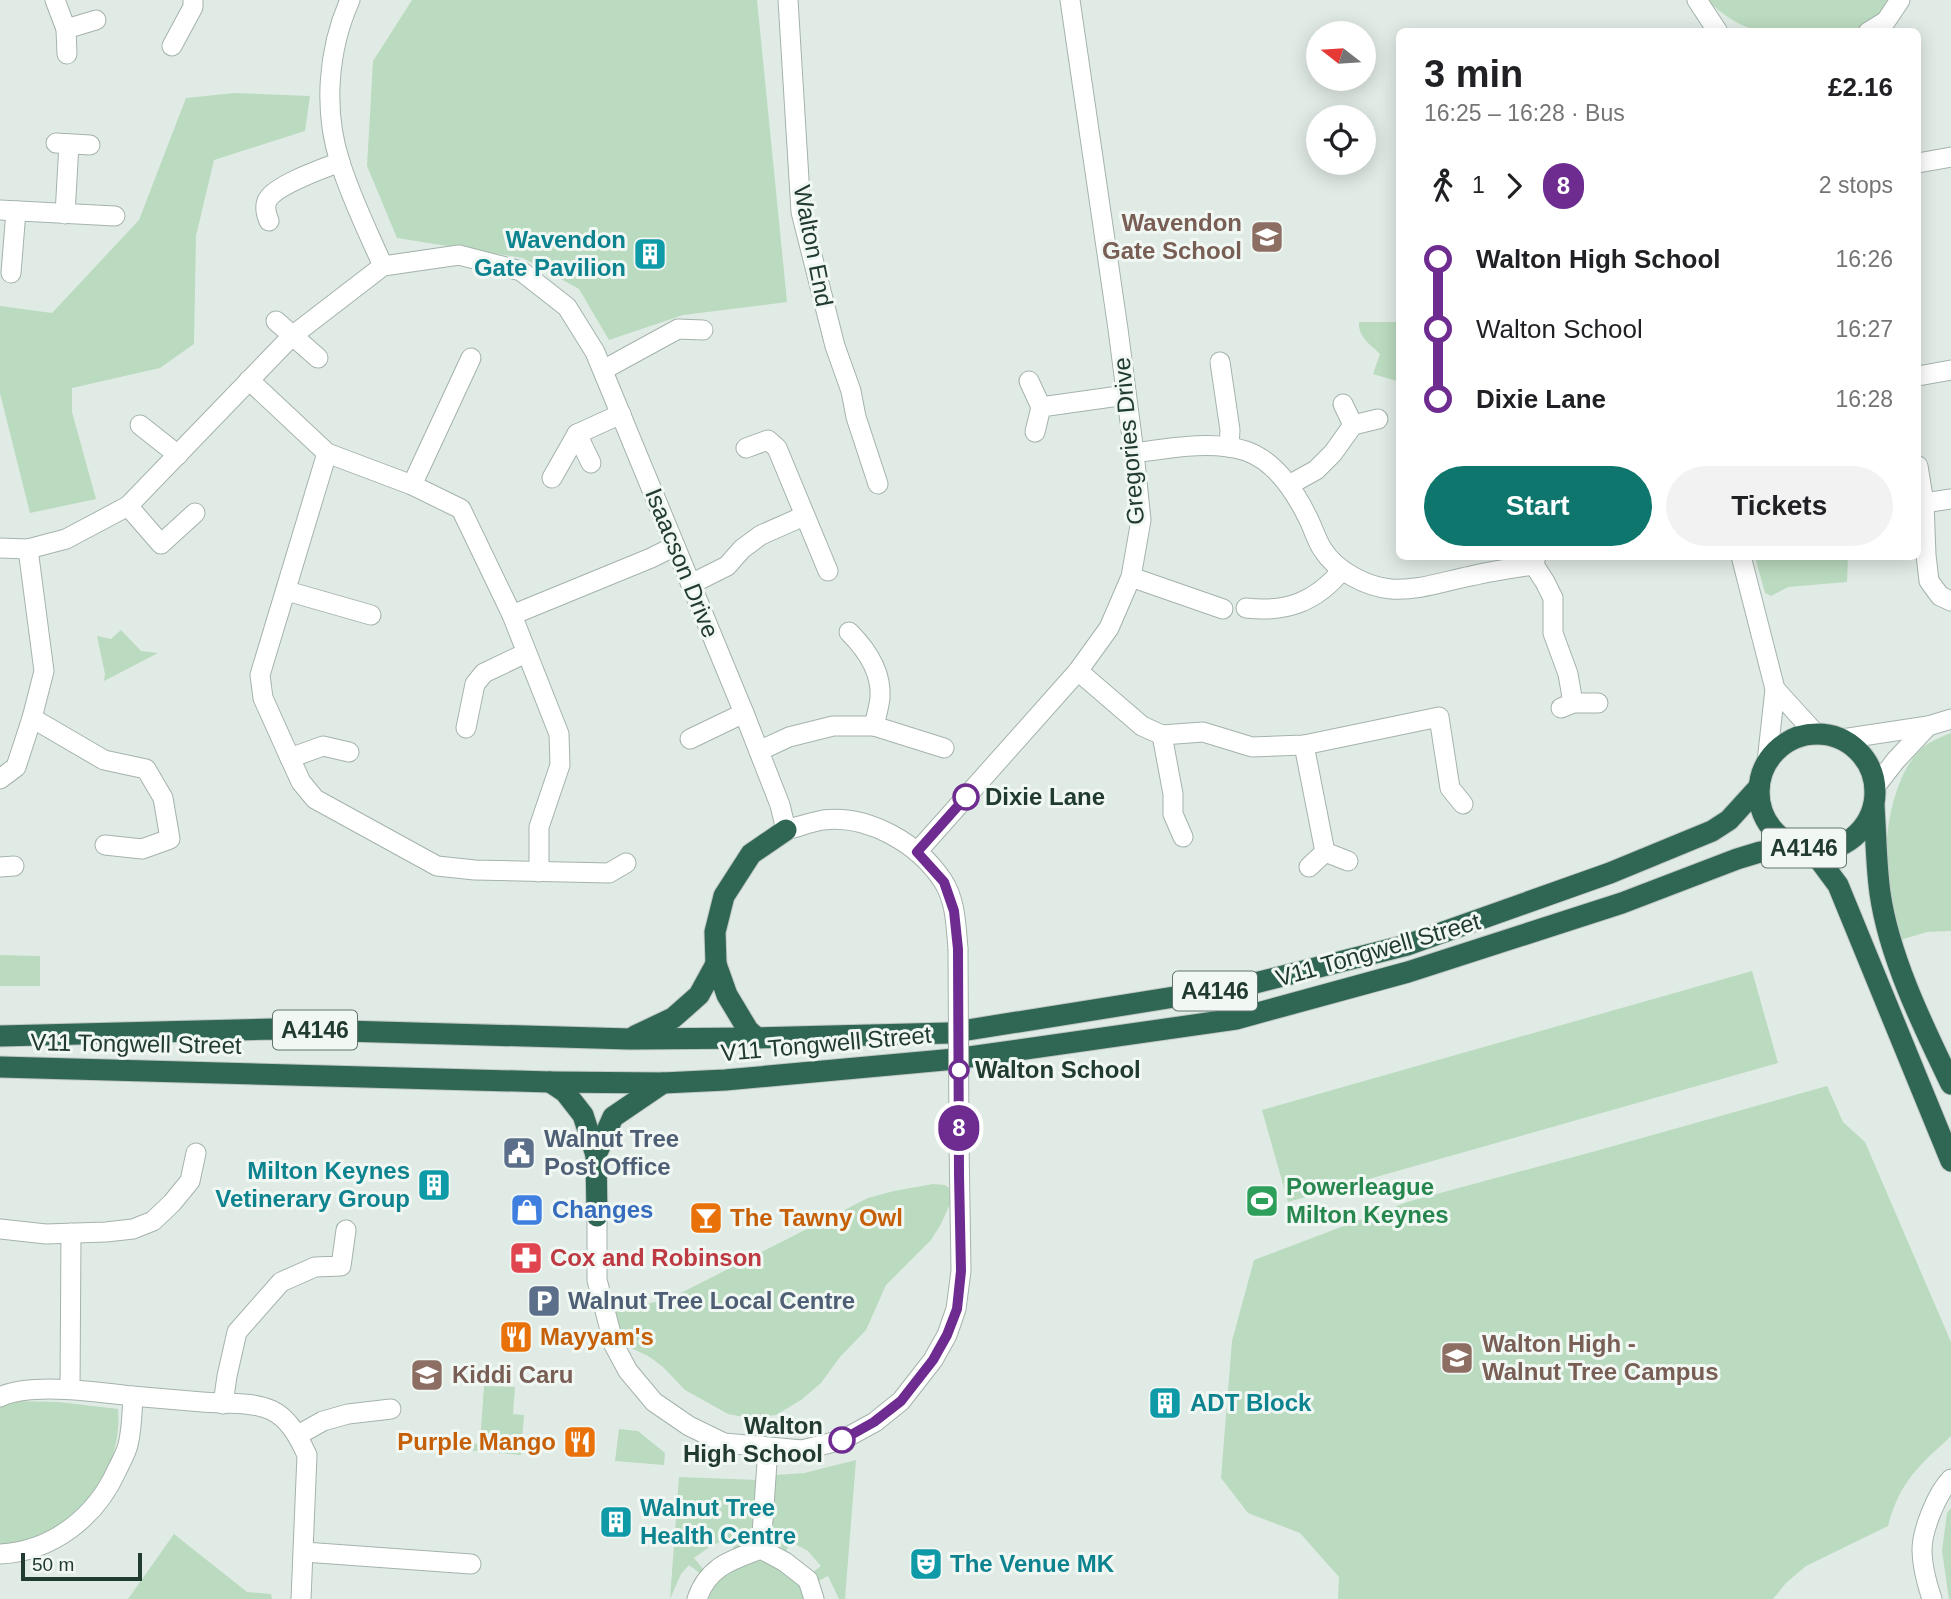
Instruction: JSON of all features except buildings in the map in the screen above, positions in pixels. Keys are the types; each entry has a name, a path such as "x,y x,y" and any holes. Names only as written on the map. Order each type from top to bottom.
{"highway":[{"path":"1815,733 1842,739"},
{"name":"A4146","path":"1815,733 1793,738 1782,744 1767,762 1759,787 1763,816 1776,834 1803,848 1838,885 1951,1161"},
{"name":"A4146","path":"1842,739 1855,747 1872,772 1880,894 1892,943 1909,990 1951,1084"},
{"name":"V11 Tongwell Street","path":"0,1036 274,1029 630,1039 949,1032 1243,986 1407,945 1611,873 1712,831 1729,820 1759,787"},
{"name":"A4146","path":"1803,848 1828,849 1844,843 1858,833 1868,820 1874,796"},
{"path":"757,1038 748,1030 727,995 716,964 715,932 724,896 751,854 786,830"},
{"name":"V11 Tongwell Street","path":"0,1067 663,1083 955,1059 1236,1019 1408,972 1622,903 1760,852 1803,848"},
{"path":"630,1039 673,1018 699,996 716,964"},
{"path":"550,1082 565,1092 583,1115 596,1155 597,1216"},
{"path":"596,1155 613,1117 663,1083"}],"street":[{"path":"55,0 66,29 67,54"},
{"path":"172,46 193,7 193,0"},
{"name":"Walton End","path":"788,0 801,212 835,346 851,390 856,417 878,484"},
{"name":"Gregories Drive","path":"917,852 1078,671 1109,628 1131,577 1140,520 1134,453 1070,0"},
{"path":"1698,0 1716,28"},
{"path":"1874,28 1886,21 1900,0"},
{"path":"347,1 332,57 331,122 340,162 383,266"},
{"path":"66,29 96,20"},
{"path":"65,214 63,143 90,145"},
{"path":"1921,162 1951,157"},
{"path":"269,221 265,210 267,201 279,188 340,162"},
{"path":"11,273 8,211 115,216"},
{"name":"Isaacson Drive","path":"0,548 27,549 66,539 128,506 292,336 383,266 459,255 521,271 567,307 595,352 744,713 786,830"},
{"path":"276,321 318,358"},
{"path":"603,370 678,328 703,330"},
{"path":"1220,362 1230,430 1229,447"},
{"path":"412,485 471,370"},
{"path":"1921,375 1951,370"},
{"path":"249,380 327,453 412,485 461,509 512,615 559,734 561,765 539,827 539,872"},
{"path":"1029,381 1041,407 1035,432"},
{"path":"1041,407 1126,395"},
{"path":"1343,404 1353,425"},
{"path":"552,478 577,434 621,414"},
{"path":"1289,485 1316,470 1333,453 1353,425 1378,419"},
{"path":"140,425 178,455"},
{"path":"577,434 591,463"},
{"path":"746,448 768,440 777,448 828,571"},
{"path":"1134,453 1204,446 1229,447 1249,452 1272,466 1289,485 1307,514 1323,551 1342,570 1366,582 1390,589 1414,588 1471,566 1535,561 1553,598 1553,633 1568,674 1567,706 1598,703"},
{"path":"327,453 260,675 264,698 301,782 315,799 437,866 475,870 610,873 626,863"},
{"path":"1921,484 1929,581 1940,596 1951,601"},
{"path":"1924,503 1951,499"},
{"path":"128,506 162,544 195,513"},
{"path":"691,584 727,566 742,549 761,535 804,516"},
{"path":"512,615 675,546"},
{"path":"0,779 16,767 44,671 27,549"},
{"path":"1742,560 1775,689 1767,762"},
{"path":"1246,608 1266,610 1311,598 1330,584 1342,570"},
{"path":"1131,577 1223,609"},
{"path":"286,591 371,615"},
{"path":"849,632 866,649 878,679 880,697 874,726"},
{"path":"466,727 474,684 484,673 526,653"},
{"path":"1078,671 1142,726 1162,735 1203,732 1252,747 1304,745 1439,717 1450,788 1462,804"},
{"path":"1775,689 1815,733"},
{"path":"690,739 744,713"},
{"path":"32,718 104,760 145,769 163,798 170,839 142,849 105,845"},
{"path":"1842,739 1928,726 1951,719"},
{"path":"759,751 789,737 833,726 874,726 944,748"},
{"path":"1874,796 1896,760 1928,726"},
{"path":"1162,735 1173,794 1173,814 1183,837"},
{"path":"1304,745 1325,852"},
{"path":"290,758 323,746 349,751"},
{"path":"597,1216 597,1280 614,1345 628,1371 654,1402 689,1426 724,1443 802,1450 842,1440 874,1422 901,1401 933,1360 947,1335 957,1309 961,1271 958,949 954,911 944,882 917,852 887,832 856,821 824,820 786,830"},
{"path":"1325,852 1348,861"},
{"path":"1308,867 1325,852"},
{"path":"0,1229 46,1234 133,1229 153,1221 172,1203 190,1181 196,1153"},
{"path":"223,1404 237,1332 281,1282 315,1267 341,1266 346,1230"},
{"path":"70,1389 71,1233"},
{"path":"0,1397 10,1392 70,1389 253,1405 272,1411 298,1435 307,1455 301,1599"},
{"path":"0,1554 42,1546 69,1531 93,1510 112,1482 128,1446 134,1396"},
{"path":"298,1435 323,1421 348,1414 391,1409"},
{"path":"761,1549 768,1448"},
{"path":"1932,1599 1922,1549 1929,1518 1944,1486 1951,1479"},
{"path":"697,1599 701,1587 711,1574 724,1564 761,1549"},
{"path":"761,1549 785,1562 808,1580 814,1599"},
{"path":"304,1552 471,1564"}],"green space":[{"path":"412,0 757,0 787,302 683,315 609,340 579,289 523,258 397,238 367,166 373,61"},
{"path":"1707,0 1895,0 1887,12 1858,28 1749,28 1719,11"},
{"path":"235,93 310,96 305,131 214,160 196,236 194,344 160,368 72,388 72,412 96,499 30,513 0,393 0,306 52,313 139,220 186,98"},
{"path":"1359,322 1396,322 1396,381 1373,374 1380,354 1363,336"},
{"path":"1756,560 1848,560 1847,582 1788,587 1771,596 1765,593"},
{"path":"121,630 141,651 158,653 104,681 97,636 111,639"},
{"path":"1951,733 1951,931 1927,932 1897,941 1886,881 1887,842 1893,801 1908,766 1918,752 1929,743"},
{"path":"0,955 40,956 40,986 0,986"},
{"path":"1752,971 1778,1063 1288,1202 1262,1110"},
{"name":"Walton High - Walnut Tree Campus","path":"1827,1086 1843,1122 1865,1142 1951,1342 1951,1436 1905,1486 1898,1497 1888,1526 1806,1566 1786,1583 1773,1599 1338,1599 1339,1577 1300,1533 1248,1513 1221,1478 1232,1341 1254,1260 1407,1202"},
{"path":"933,1184 949,1188 950,1204 931,1240 886,1285 866,1330 840,1357 821,1383 801,1400 776,1415 748,1418 728,1414 685,1390 662,1366 633,1349 621,1337 610,1312 669,1299 868,1198"},
{"path":"484,1386 515,1387 513,1414 524,1415 521,1455 455,1449 462,1442 480,1444"},
{"path":"14,1401 59,1402 118,1409 118,1428 110,1465 102,1483 79,1514 48,1536 0,1549 0,1406"},
{"path":"619,1429 638,1431 665,1453 664,1465 615,1461"},
{"path":"856,1460 845,1599 839,1599 828,1576 818,1581 813,1572 821,1566 808,1551 791,1542 786,1551 773,1541 776,1475 804,1473"},
{"path":"679,1477 758,1480 756,1528 750,1539 735,1552 729,1538 694,1558 704,1570 701,1574 689,1565 681,1574 670,1599"},
{"path":"1951,1508 1949,1599 1942,1551 1947,1513"},
{"path":"174,1534 247,1592 271,1594 272,1599 128,1599"},
{"path":"761,1561 778,1565 790,1573 808,1599 707,1599 716,1583 728,1572 743,1564"}],"bus line":[{"name":"8","path":"842,1440 874,1422 901,1401 933,1360 957,1309 961,1271 958,949 954,911 944,882 917,852 966,797"}],"place":[{"name":"Wavendon Gate School","path":"1267,237"},
{"name":"Wavendon Gate Pavilion","path":"650,254"},
{"name":"Dixie Lane","path":"966,797"},
{"name":"Walton School","path":"959,1070"},
{"name":"Walnut Tree Post Office","path":"519,1153"},
{"name":"Milton Keynes Vetinerary Group","path":"434,1185"},
{"name":"Powerleague Milton Keynes","path":"1262,1201"},
{"name":"Changes","path":"527,1210"},
{"name":"The Tawny Owl","path":"706,1218"},
{"name":"Cox and Robinson","path":"526,1258"},
{"name":"Walnut Tree Local Centre","path":"544,1301"},
{"name":"Mayyam's","path":"516,1337"},
{"name":"Walton High - Walnut Tree Campus","path":"1457,1358"},
{"name":"Kiddi Caru","path":"427,1375"},
{"name":"ADT Block","path":"1165,1403"},
{"name":"Walton High School","path":"842,1440"},
{"name":"Purple Mango","path":"580,1442"},
{"name":"Walnut Tree Health Centre","path":"616,1522"},
{"name":"The Venue MK","path":"926,1564"}]}
